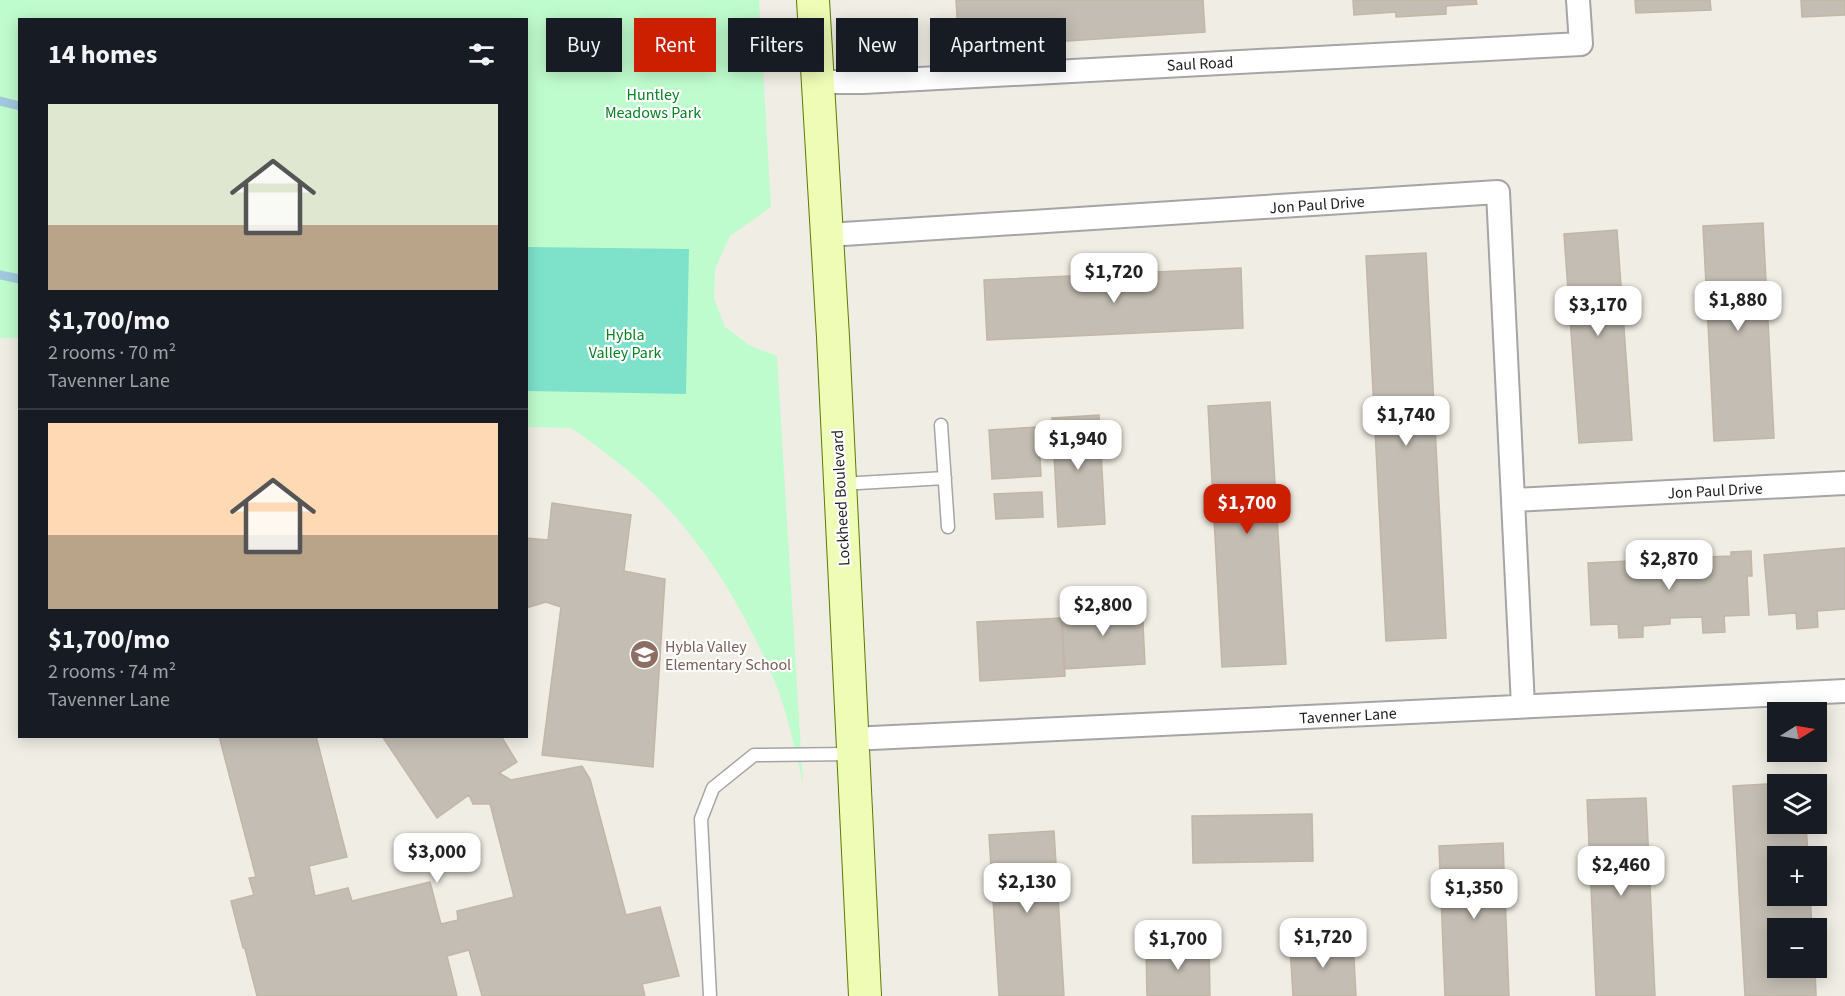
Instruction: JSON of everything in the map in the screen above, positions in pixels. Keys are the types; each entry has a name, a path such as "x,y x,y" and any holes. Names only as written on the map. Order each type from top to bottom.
{"street":[{"name":"Lockheed Boulevard","path":"813,0 828,235 865,996"},
{"name":"Saul Road","path":"819,82 863,82 1581,44 1578,0"},
{"name":"Jon Paul Drive","path":"828,235 1498,192 1523,706"},
{"name":"Jon Paul Drive","path":"1513,500 1845,483"},
{"name":"Tavenner Lane","path":"852,747 1523,706 1845,691"}],"lane":[{"path":"941,425 948,527"},
{"path":"839,484 945,478"},
{"path":"710,996 701,819 713,788 754,755 852,747"}],"green space":[{"path":"0,0 759,0 760,18 728,18 728,72 763,72 771,207 730,236 715,269 714,298 725,327 749,345 777,356 803,784 784,707 775,682 738,606 709,559 674,515 646,486 576,431 570,428 528,427 528,18 18,18 18,338 0,338"},
{"name":"Hybla Valley Park","path":"528,247 689,249 686,394 528,391"}],"building":[{"path":"956,0 1203,0 1205,32 1066,41 1066,18 957,18"},
{"path":"1353,0 1476,0 1477,4 1446,6 1446,14 1396,17 1396,12 1354,15"},
{"path":"1635,0 1710,0 1711,10 1636,13"},
{"path":"1801,0 1845,0 1845,15 1802,17"},
{"path":"1763,223 1774,438 1714,441 1703,226"},
{"path":"1617,230 1632,440 1579,443 1564,234"},
{"path":"1426,253 1446,638 1386,641 1366,256"},
{"path":"1241,268 1243,328 987,340 984,280"},
{"path":"1270,402 1286,664 1222,667 1208,406"},
{"path":"1099,415 1105,524 1058,527 1052,418"},
{"path":"1038,427 1041,476 992,479 989,430"},
{"path":"1042,492 1043,517 996,519 994,494"},
{"path":"552,503 631,515 624,571 665,579 653,767 542,755 561,607 546,602 528,607 528,538 548,540"},
{"path":"1845,548 1845,609 1817,611 1818,627 1797,629 1796,613 1769,615 1764,555"},
{"path":"1751,551 1752,576 1747,576 1749,615 1724,616 1725,632 1703,633 1702,617 1670,618 1670,624 1643,626 1643,637 1619,638 1618,624 1591,625 1588,563 1650,560 1650,558 1665,558 1665,553 1681,553 1682,558 1731,556 1731,552"},
{"path":"1142,605 1145,664 1064,669 1061,609"},
{"path":"1062,618 1065,676 980,681 977,622"},
{"path":"220,738 317,738 347,857 309,866 315,896 348,888 352,901 430,882 441,924 458,920 457,911 514,897 490,804 473,804 469,795 437,818 383,738 502,738 517,762 499,773 511,780 582,766 590,779 626,915 660,907 679,976 642,984 645,996 482,996 469,950 447,956 457,996 257,996 245,949 247,949 243,948 231,901 254,895 249,878 256,877"},
{"path":"1767,784 1767,834 1807,834 1807,846 1767,846 1767,906 1811,906 1811,918 1767,918 1767,978 1815,978 1816,996 1745,996 1733,786"},
{"path":"1646,798 1655,996 1596,996 1587,800"},
{"path":"1312,814 1313,861 1193,863 1192,816"},
{"path":"1054,831 1064,996 999,996 989,835"},
{"path":"1503,843 1509,996 1445,996 1439,846"},
{"path":"1353,941 1356,996 1293,996 1290,945"},
{"path":"1209,945 1210,996 1147,996 1146,946"}],"waterway":[{"path":"0,101 18,106"},
{"path":"0,275 18,279"}],"place":[{"name":"Hybla Valley Elementary School","path":"644,655"}],"park label":[{"name":"Huntley Meadows Park","path":"653,103"}]}
